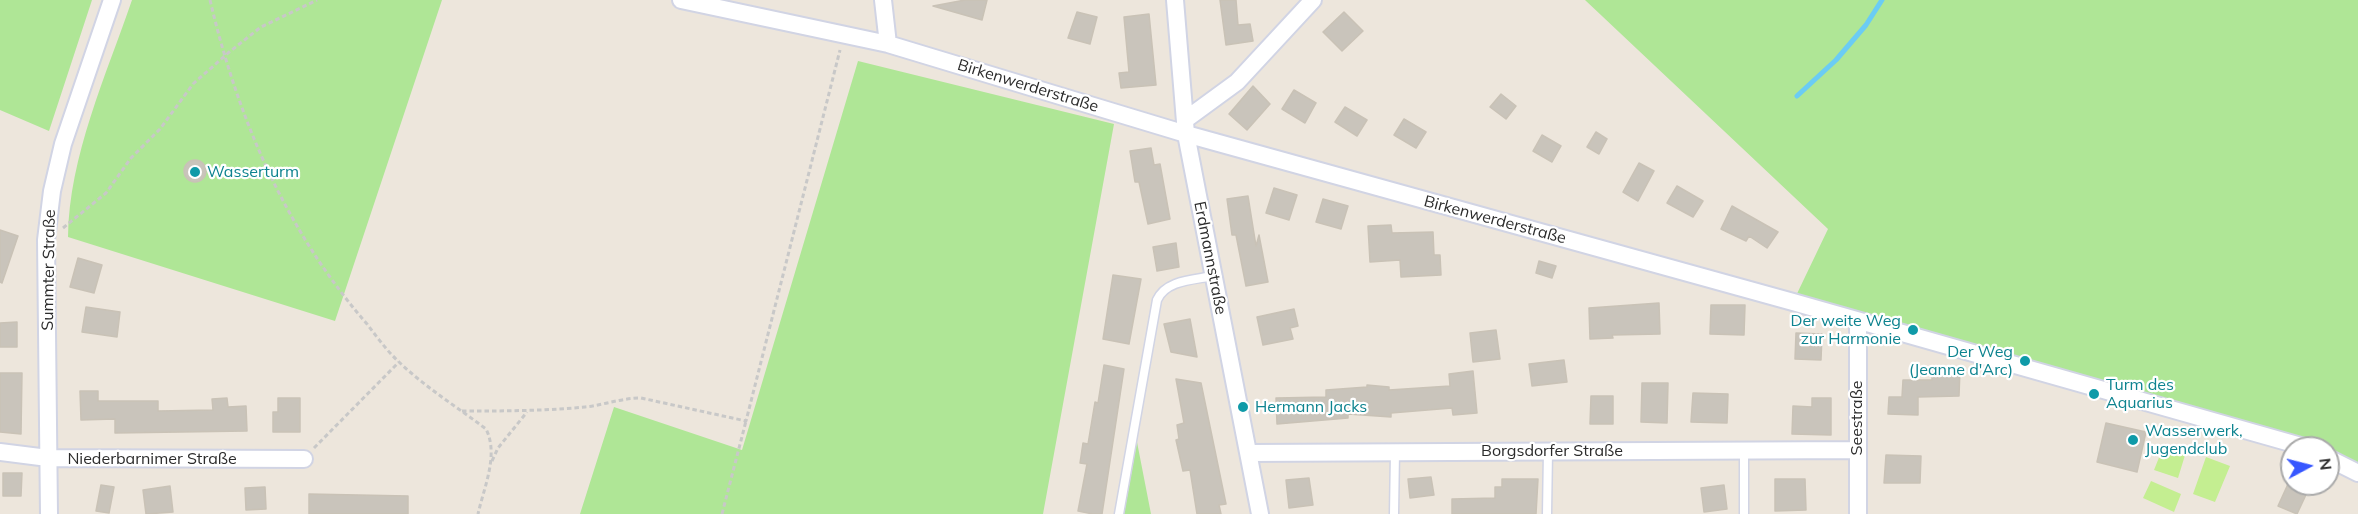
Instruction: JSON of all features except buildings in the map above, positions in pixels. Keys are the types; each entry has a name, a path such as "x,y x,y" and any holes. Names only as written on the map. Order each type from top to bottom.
{"street":[{"name":"Summter Straße","path":"49,514 46,240 52,191 63,144 112,0"},
{"name":"Birkenwerderstraße","path":"681,0 888,44 1185,127 1858,322 2280,440"},
{"path":"883,0 888,44"},
{"name":"Erdmannstraße","path":"1175,0 1185,127 1260,514"},
{"path":"1185,127 1237,82 1313,0"},
{"name":"Seestraße","path":"1858,322 1858,514"},
{"name":"Borgsdorfer Straße","path":"1248,453 1857,450"},
{"name":"Niederbarnimer Straße","path":"0,452 48,458 304,459"},
{"path":"2340,464 2358,473"}],"lane":[{"path":"1119,514 1157,300 1161,292 1169,286 1213,276"},
{"path":"1743,514 1744,449"},
{"path":"1547,514 1548,451"},
{"path":"1394,514 1395,452"}],"path":[{"path":"210,0 223,57 265,168 289,214 341,295 399,362 486,429 490,441 490,463 478,514"},
{"path":"46,240 106,193 131,158 160,129 193,84 223,57 261,27 317,0"},
{"path":"722,514 843,33"},
{"path":"304,459 399,362"},
{"path":"462,411 527,412 589,406 624,398 640,398 746,421"},
{"path":"490,463 498,448 527,412"}],"green space":[{"path":"0,0 92,0 49,131 0,110"},
{"path":"132,0 442,0 335,321 68,237 70,207 82,146"},
{"path":"1585,0 2358,0 2358,466 2340,456 2340,436 2294,436 1793,302 1828,229"},
{"path":"858,61 1114,124 1043,514 580,514 614,407 742,450"},
{"path":"1137,442 1151,514 1124,514"},
{"path":"2164,445 2186,452 2178,478 2154,470"},
{"path":"2206,457 2230,466 2215,502 2193,494"},
{"path":"2151,481 2181,494 2174,512 2143,498"}],"waterway":[{"path":"1797,96 1836,60 1866,25 1882,0"}],"place":[{"name":"Wasserturm","path":"195,172"},
{"name":"Der weite Weg zur Harmonie","path":"1913,330"},
{"name":"Der Weg (Jeanne d'Arc)","path":"2025,361"},
{"name":"Turm des Aquarius","path":"2094,394"},
{"name":"Hermann Jacks","path":"1243,407"},
{"name":"Wasserwerk, Jugendclub","path":"2133,440"}]}
